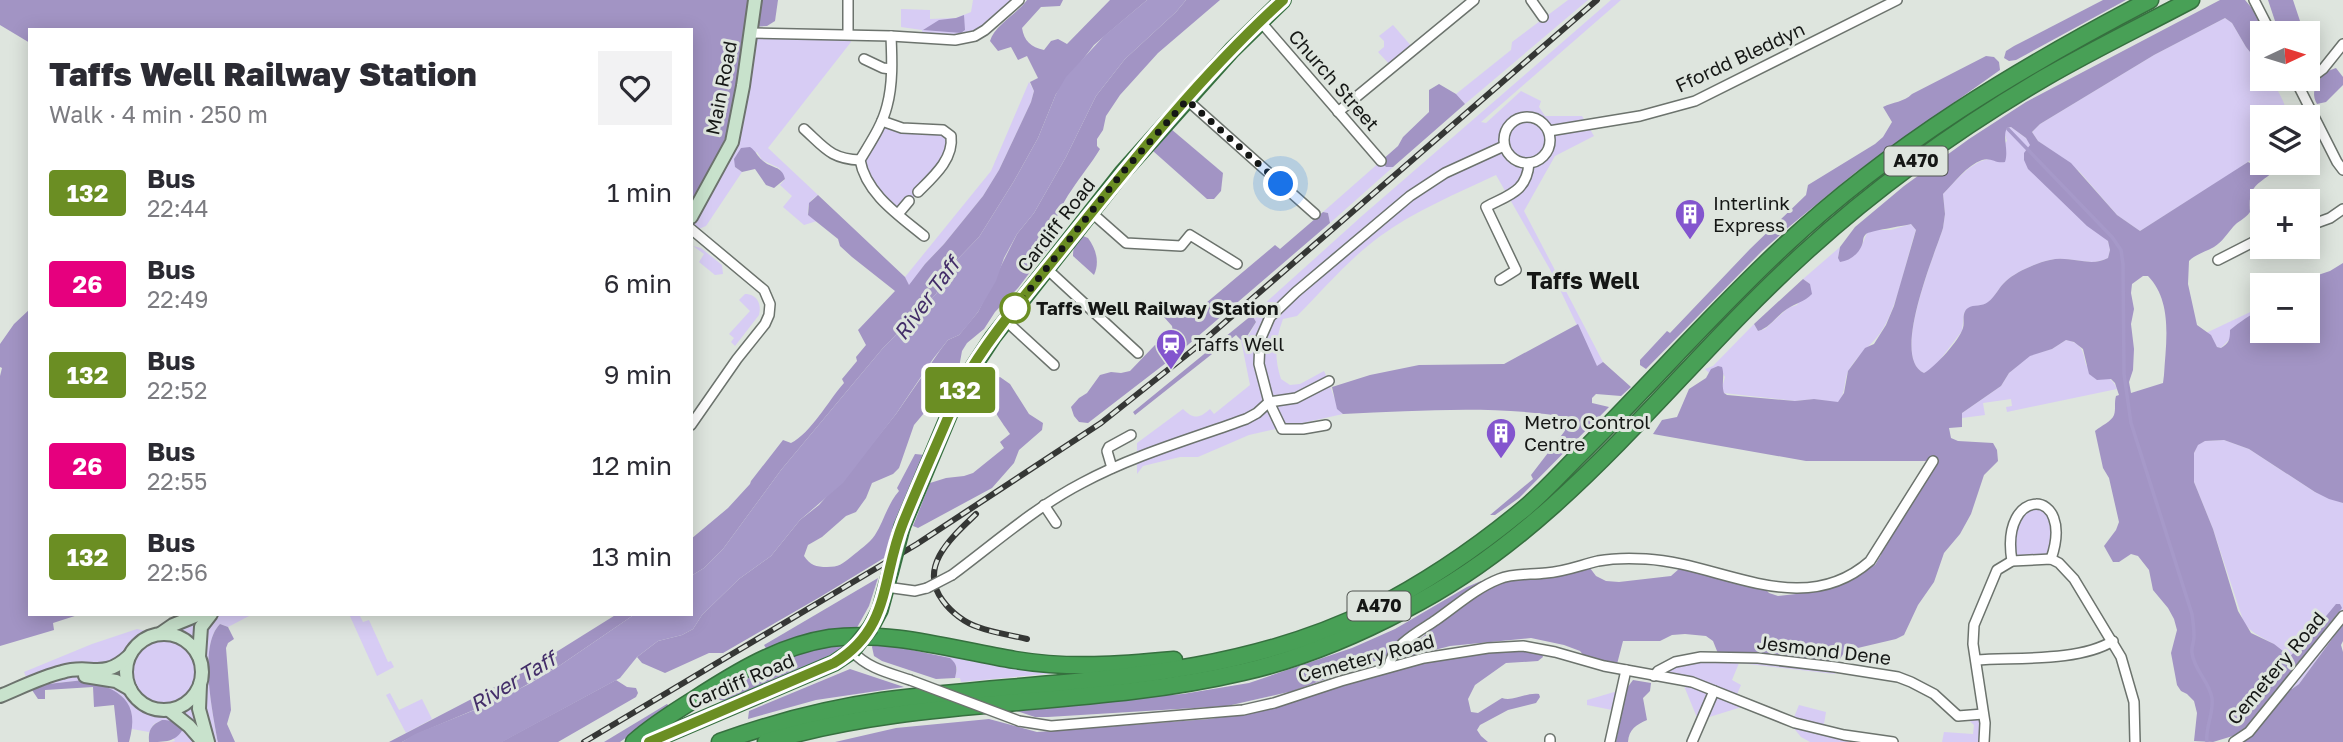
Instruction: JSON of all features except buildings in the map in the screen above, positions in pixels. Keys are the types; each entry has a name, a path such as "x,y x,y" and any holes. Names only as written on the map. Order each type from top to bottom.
{"highway":[{"name":"A470","path":"720,742 808,714 882,701 1130,676 1241,657 1314,634 1369,611 1418,585 1473,549 1527,506 1620,415 1749,279 1843,193 1978,96 2150,0"},
{"name":"A470","path":"766,742 872,717 1141,690 1242,673 1283,662 1334,643 1410,608 1480,565 1568,493 1764,290 1878,190 1998,106 2094,50 2191,0"},
{"path":"634,742 672,713 748,666 787,648 832,638 908,640 1016,661 1081,667 1241,657"}],"main road":[{"name":"Main Road","path":"693,213 732,142 737,125 755,0"},
{"name":"Cardiff Road","path":"649,742 834,663 852,651 871,627 880,610 901,527 962,384 973,365 1005,320 1122,173 1187,100 1283,0"},
{"path":"0,696 61,672 118,667 139,643 195,616"},
{"path":"208,742 199,709 202,673 199,657 201,627 209,616"},
{"path":"160,634 186,641 199,657"},
{"path":"129,656 126,676 134,696 148,706 169,710 203,742"},
{"path":"37,681 86,676 116,681 130,689"},
{"path":"169,710 184,705 200,685"}],"street":[{"path":"848,0 848,34"},
{"path":"751,33 848,34 944,41 964,39 985,30 1019,0"},
{"path":"1338,112 1474,0"},
{"path":"1531,0 1543,17"},
{"name":"Ffordd Bleddyn","path":"1549,131 1640,116 1695,101 1897,0"},
{"path":"2256,4 2265,21"},
{"name":"Church Street","path":"1260,22 1381,161"},
{"path":"891,36 887,107 860,160 861,168 874,191 925,236"},
{"path":"2320,71 2343,44"},
{"path":"864,59 891,69"},
{"path":"2301,91 2343,170"},
{"path":"1187,100 1315,214"},
{"path":"1521,117 1538,119 1549,131 1548,151 1540,160 1518,162 1504,146 1508,127 1521,117"},
{"path":"881,121 902,128 943,130 951,136 951,149 947,157 937,173 918,192"},
{"path":"804,129 832,155 843,160 860,160"},
{"path":"1326,425 1282,429 1269,402 1259,364 1260,340 1270,317 1373,226 1428,183 1504,146"},
{"path":"1500,280 1516,270 1486,207 1518,189 1526,179 1529,163"},
{"path":"898,214 909,201"},
{"path":"2320,222 2343,209"},
{"path":"1091,213 1126,243 1181,246 1189,235 1237,264"},
{"path":"693,231 764,290 769,298 770,310 765,324 693,422"},
{"path":"2218,260 2250,244"},
{"path":"1047,269 1138,353"},
{"path":"1005,320 1054,365"},
{"path":"888,580 915,591 927,588 952,575 1010,528 1044,505 1112,468 1246,419 1269,402 1296,398 1329,381"},
{"path":"1112,468 1107,451 1109,447 1131,435"},
{"path":"1389,667 1395,650 1422,630 1489,584 1512,576 1547,573 1623,558 1668,562 1789,589 1841,580 1859,571 1870,561 1933,461"},
{"path":"2012,561 2010,530 2023,508 2034,504 2051,510 2056,520 2056,544 2051,559"},
{"path":"1044,505 1056,523"},
{"path":"1984,742 1983,714 1973,644 1974,625 1997,570 2012,561 2051,559 2059,563 2074,579 2121,657 2131,685 2135,742"},
{"name":"Cemetery Road","path":"2234,742 2249,732 2343,616"},
{"path":"1976,660 2080,654 2100,649 2113,641"},
{"name":"Cemetery Road","path":"852,651 871,666 1019,721 1051,726 1244,710 1389,667 1456,652 1511,646 1555,652 1626,670 1692,682 1795,723 1844,735 1893,742"},
{"name":"Jesmond Dene","path":"1654,676 1675,662 1701,657 1797,662 1898,677 1934,694 1958,716 1983,714"},
{"path":"1610,742 1626,670"},
{"path":"1692,742 1714,691"}],"shaded area":[{"path":"0,0 753,0 732,118 722,147 693,204 693,28 28,28 28,42 0,25"},
{"path":"755,0 778,0 775,21 767,26 752,27"},
{"path":"973,0 1019,0 980,34 922,39 922,30 901,27 901,9 930,10 930,19 956,18 971,12"},
{"path":"1027,0 1063,0 1060,6 1041,7 1022,28 1029,43 1044,50 1051,41 1058,39 1067,44 1110,0 1147,0 1094,45 1056,94 1038,138 1014,181 979,237 952,265 936,294 883,348 781,470 723,549 693,575 693,537 728,508 783,440 791,443 812,424 844,383 842,379 866,345 858,330 895,291 852,257 840,246 838,239 808,215 809,203 818,195 905,277 909,285 983,196 999,170 1031,102 1034,91 1030,82 1038,78 1027,56 1018,60 1011,47 998,51 990,41 996,30"},
{"path":"1147,0 1186,0 1125,59 1096,96 1034,213 1017,234 996,281 978,312 959,335 948,340 933,359 896,414 843,483 800,520 771,556 739,579 702,615 693,629 682,635 658,641 637,657 620,678 502,742 402,742 529,684 632,616 693,616 693,575 723,549 781,470 883,348 936,294 952,265 979,237 1014,181 1038,138 1066,77 1104,36"},
{"path":"1186,0 1220,0 1158,53 1120,95 1106,116 1103,130 1097,139 1100,149 1059,212 1052,235 1056,238 984,329 967,343 951,389 935,400 914,425 899,468 893,474 872,483 856,512 846,516 822,537 808,545 804,556 816,566 835,566 864,547 878,530 915,454 925,455 926,460 884,558 723,653 709,653 665,673 642,663 637,657 658,641 682,635 693,629 702,615 739,579 771,556 800,520 819,505 860,459 896,414 948,340 959,335 978,312 1017,234 1034,213 1096,96 1125,59"},
{"path":"1568,0 1588,0 1465,104 1456,94 1511,50 1512,42"},
{"path":"1611,0 1621,0 1481,122 1486,123 1521,91 1541,101 1539,107 1545,116 1582,116 1594,136 1555,156 1524,211 1603,362 1597,367 1552,273 1496,175 1436,203 1392,228 1357,255 1297,316 1283,319 1276,349 1281,379 1290,385 1300,384 1324,371 1343,414 1249,435 1198,457 1180,457 1143,466 1137,474 1137,443 1183,409 1193,416 1203,415 1210,409 1214,414 1250,385 1241,340 1249,335 1256,322 1252,315"},
{"path":"2103,0 2126,0 2016,60 2009,61 2004,58 2006,51 2014,46"},
{"path":"2220,0 2245,0 2256,13 2260,21 2250,21 2250,52 2232,23 2225,18 2154,55 2040,124 2032,132 2038,141 2071,163 2117,215 2140,231 2248,162 2250,175 2268,175 2254,189 2250,189 2250,212 2217,245 2189,261 2188,284 2197,325 2211,335 2217,347 2221,348 2227,343 2230,330 2250,316 2250,343 2320,343 2320,274 2343,263 2343,503 2315,492 2249,449 2224,440 2205,441 2198,445 2194,453 2194,482 2213,529 2238,611 2251,633 2274,644 2283,651 2287,659 2336,604 2340,604 2342,608 2282,683 2285,688 2292,689 2299,684 2343,624 2343,742 2239,742 2241,738 2236,735 2213,742 2194,741 2197,713 2194,701 2177,685 2171,653 2177,630 2174,619 2153,590 2149,570 2138,556 2131,554 2119,562 2113,562 2104,546 2119,522 2095,431 2113,417 2116,396 2119,395 2111,379 2097,380 2089,374 2083,349 2066,340 2052,349 2030,356 2009,373 2001,386 1962,413 1962,427 1949,428 1951,438 1958,441 1993,443 1998,461 1984,475 1971,514 1960,534 1944,553 1934,582 1918,605 1904,635 1845,651 1835,667 1719,656 1713,641 1706,636 1685,634 1672,635 1660,641 1623,641 1616,668 1589,662 1580,651 1564,645 1531,638 1450,646 1408,657 1404,655 1454,611 1383,658 1293,691 1227,706 1048,717 1035,717 1014,710 1096,700 1183,694 1249,683 1352,648 1395,629 1481,581 1489,584 1587,564 1596,576 1606,581 1619,582 1671,576 1689,560 1710,569 1757,580 1769,593 1778,596 1796,594 1875,565 1881,555 1882,543 1932,461 1806,461 1653,434 1662,420 1677,417 1689,389 1718,366 1722,367 1723,390 1727,395 1838,402 1844,393 1848,371 1865,348 1874,344 1886,325 1916,230 1911,224 1868,233 1856,255 1840,262 1840,247 1855,227 1904,186 2026,102","holes":["2011,127 2026,138 2030,145 2024,153 2028,169 2087,226 2108,241 2108,258 2094,262 2050,260 2015,274 1988,302 1966,310 1963,328 1957,340 1940,360 1924,373 1915,364 1912,348 1913,327 1943,228 1943,194 1976,162 1985,159 2005,162 2007,128","2143,276 2148,276 2156,286 2165,310 2163,383 2131,393 2129,382 2133,370 2134,349 2131,324 2134,309 2132,284"]},
{"path":"2268,0 2293,0 2300,21 2275,21"},
{"path":"964,15 965,30 961,33 923,30 939,20"},
{"path":"2225,18 2232,23 2250,52 2250,91 2278,91 2284,105 2250,105 2250,160 2140,231 2117,215 2079,171 2038,141 2032,132 2040,124 2154,55"},
{"path":"1393,25 1413,48 1392,67 1378,52 1384,47 1384,41 1379,36"},
{"path":"751,33 848,34 851,42 768,148 818,195 810,203 808,211 808,215 817,221 804,225 783,207 792,196 780,185 785,179 779,168 762,160 757,152 735,167 742,172 706,226 694,231 693,213 723,160"},
{"path":"1986,56 1994,57 1999,62 2000,70 1856,172 1790,226 1646,369 1640,365 1640,360 1667,331 1670,333 1806,195 1808,185 1883,137 1892,122 1883,107 1906,99"},
{"path":"2336,68 2343,77 2343,85 2326,102 2317,104 2314,91 2320,91 2320,79"},
{"path":"1029,82 1034,91 1031,102 999,170 983,196 909,286 905,277 991,171"},
{"path":"1439,84 1456,94 1465,104 1393,167 1386,167 1381,161 1429,112 1429,90"},
{"path":"882,121 934,129 951,136 937,173 898,214 861,168"},
{"path":"2011,127 2026,138 2108,241 2108,258 2094,262 2050,260 2015,274 1988,303 1972,307 1964,313 1962,331 1933,369 1924,373 1915,364 1912,348 1913,328 1943,228 1943,194 1976,163 1990,159 2007,141 2004,132"},
{"path":"1171,129 1223,173 1221,191 1214,199 1207,199 1153,151"},
{"path":"750,147 762,160 779,169 784,175 785,179 774,188 766,185 755,169 742,172 735,167 734,159 741,148"},
{"path":"1381,161 1386,167 1393,167 1330,223 1328,213 1323,212"},
{"path":"1323,212 1328,213 1330,223 1175,356 1088,423 1079,422 1071,407 1087,393 1100,375 1130,371 1155,345 1169,339 1173,332 1172,326 1163,316 1174,306 1206,303 1275,245 1280,249"},
{"path":"1911,224 1916,230 1889,317 1880,333 1850,368 1838,403 1724,393 1722,388 1725,377 1718,366 1709,373 1705,369 1713,366 1754,324 1758,331 1765,329 1788,308 1797,305 1810,284 1803,279 1840,247 1838,258 1862,245 1867,233"},
{"path":"1083,236 1088,238 1095,251 1097,265 1094,275 1073,256 1075,244"},
{"path":"693,246 701,248 722,265 723,274 715,275 699,262 704,254"},
{"path":"1803,279 1810,284 1812,294 1758,331 1754,324"},
{"path":"745,294 758,300 759,315 735,346 731,342 734,338 729,334 750,311 739,300"},
{"path":"28,311 28,616 75,616 53,623 54,630 0,646 0,344 14,324"},
{"path":"2250,312 2250,318 2221,348 2217,347 2206,333"},
{"path":"1252,315 1256,322 1246,338 1241,340 1236,335 1135,415 1133,412"},
{"path":"1578,324 1597,366 1603,362 1631,387 1621,396 1596,394 1592,403 1609,407 1519,498 1495,515 1490,515 1533,479 1531,475 1564,432 1567,417 1483,410 1343,414 1337,409 1332,387 1370,375 1419,365 1504,364"},
{"path":"2066,340 2079,346 2086,365 2108,378 2117,389 2007,412 2006,407 2012,406 2011,399 1983,403 1985,415 1962,418 1962,413 2001,386 2009,373 2030,355 2052,349"},
{"path":"1000,377 1010,384 1029,414 1043,423 1042,430 1019,450 1014,463 992,488 918,528 913,526 930,483 973,473 1004,448 1000,442 1010,434 988,395 988,387 992,381"},
{"path":"2224,440 2249,449 2315,492 2343,503 2343,624 2299,684 2292,689 2285,689 2282,683 2323,619 2287,659 2278,647 2244,623 2213,529 2194,482 2194,453 2198,444"},
{"path":"2034,504 2056,520 2051,559 2012,561 2016,516"},
{"path":"878,578 869,606 854,633 767,650 764,645"},
{"path":"195,616 249,616 228,627 220,624 213,634 208,663 218,742 171,742 175,741 162,720 154,724 149,732 132,729 131,711 121,695 84,680 48,684 32,690 24,672 137,629 146,631 173,625"},
{"path":"350,616 360,616 363,622 369,620 388,662 391,661 394,667 377,676"},
{"path":"614,616 632,616 559,666 507,696 402,742 389,742 529,669"},
{"path":"220,624 228,627 234,639 226,648 231,710 227,724 235,742 218,742 211,698 208,663 213,634"},
{"path":"848,642 813,664 725,701 716,699 715,692 757,668 807,649"},
{"path":"874,642 950,658 956,667 955,678 936,679 882,661 874,656"},
{"path":"1503,650 1542,653 1543,657 1538,661 1506,663 1475,685 1468,699 1471,712 1478,713 1502,698 1511,699 1534,694 1539,694 1540,697 1536,703 1508,710 1480,725 1477,730 1488,742 835,742 896,728 989,719 1037,732 1209,719 1257,712 1452,656"},
{"path":"934,654 1057,673 961,682 960,678 955,678 957,668 950,658"},
{"path":"1701,657 1835,667 1835,674 1739,663 1732,680 1741,685 1735,699 1748,705 1703,719 1700,725 1682,681 1658,671"},
{"path":"850,669 904,687 816,700 748,719 749,711"},
{"path":"84,680 117,693 130,707 132,728 129,742 118,742 114,705 94,707 93,687 45,690 45,699 38,699 32,690 48,684"},
{"path":"616,680 627,687 636,688 636,697 558,742 501,742"},
{"path":"1633,680 1651,683 1650,691 1643,698 1647,720 1634,728 1628,742 1616,742 1627,688"},
{"path":"1621,690 1617,711 1587,705 1587,700"},
{"path":"390,693 399,710 422,699 432,719 406,733 386,695"},
{"path":"667,704 669,706 620,742 604,742"},
{"path":"1799,705 1826,712 1823,730 1866,742 1810,742 1801,737 1788,721 1792,722"},
{"path":"1983,714 1984,742 1942,742 1944,732 1973,734 1974,725 1964,716"},
{"path":"162,720 174,722 183,729 177,737 149,742 151,728"}],"waterway":[{"path":"2008,129 2112,237 2121,250 2124,374 2131,423 2192,614 2193,659 2212,698 2207,742"}],"railway":[{"path":"584,742 917,544 1101,423 1194,349 1597,0"},
{"path":"976,514 941,553 934,576 936,588 950,609 968,623 1027,639"}],"bus line":[{"name":"132","path":"649,742 834,663 852,651 871,627 880,610 901,527 962,384 973,365 1005,320 1122,173 1231,50 1283,0"}],"place":[{"name":"Interlink Express","path":"1690,241"},
{"name":"Taffs Well Railway Station","path":"1015,308"},
{"name":"Taffs Well","path":"1171,371"},
{"name":"Metro Control Centre","path":"1501,460"}],"district":[{"name":"Taffs Well","path":"1583,281"}],"route":[{"path":"1015,308 1122,173 1187,100 1281,184"}],"water label":[{"name":"River Taff","path":"927,299"},
{"name":"River Taff","path":"513,682"}]}
